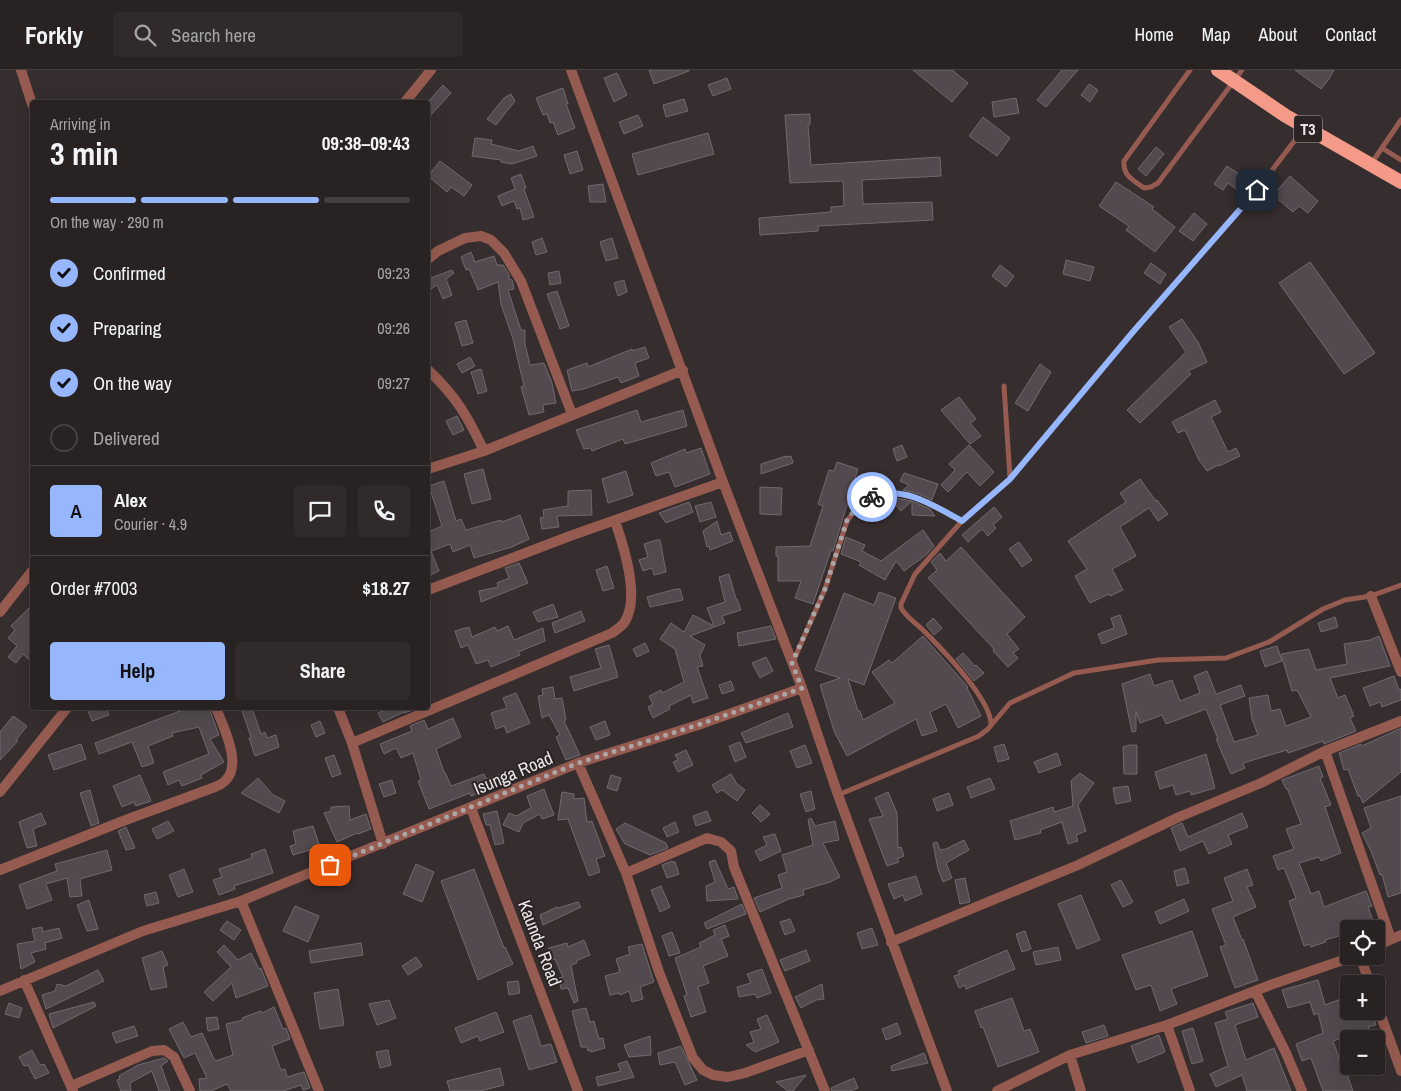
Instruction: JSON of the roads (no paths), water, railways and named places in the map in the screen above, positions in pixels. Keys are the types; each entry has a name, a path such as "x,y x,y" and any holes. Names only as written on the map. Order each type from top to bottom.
{"highway":[{"name":"T3","path":"1218,70 1238,76 1305,127 1401,182"}],"street":[{"path":"20,70 31,100"},
{"path":"407,100 431,70"},
{"path":"571,70 723,482 802,688 838,795 947,1091"},
{"path":"430,257 438,251 465,238 481,236 492,240 504,253 520,281 572,414"},
{"path":"430,468 484,451 683,370"},
{"path":"430,372 444,385 461,406 484,451"},
{"path":"430,589 723,482"},
{"path":"352,743 612,633 624,624 629,612 632,586 616,520"},
{"path":"0,612 30,574"},
{"path":"1371,596 1401,672"},
{"name":"Isunga Road","path":"0,991 143,932 241,901 578,763 698,725 802,688"},
{"path":"0,792 65,710"},
{"path":"0,870 123,821 215,788 226,781 233,764 232,752 217,710"},
{"path":"339,710 352,743 383,844"},
{"path":"892,942 1078,865 1179,817 1262,783 1325,751 1401,721"},
{"path":"1325,751 1390,939"},
{"path":"578,763 626,873 658,972 694,1058 703,1070 713,1075 728,1077 745,1073 809,1050"},
{"name":"Kaunda Road","path":"471,808 578,1091"},
{"path":"626,873 707,838 721,842 732,851 734,868 825,1091"},
{"path":"241,901 319,1091"},
{"path":"1385,942 1401,936"},
{"path":"997,1091 1070,1055 1167,1025 1340,961"},
{"path":"24,980 72,1089 152,1051 164,1050 174,1057 190,1091"},
{"path":"1255,991 1286,1053 1302,1091"},
{"path":"1383,1020 1401,1070"},
{"path":"1167,1025 1190,1091"},
{"path":"1070,1055 1081,1091"}],"lane":[{"path":"1190,70 1124,161 1126,175 1144,188 1158,183 1238,76"},
{"path":"1370,165 1401,120"},
{"path":"991,725 988,710 966,677 901,608 901,604 915,574 962,521 1010,479 1139,325 1257,190 1305,127"},
{"path":"1382,148 1401,160"},
{"path":"1004,386 1010,479"},
{"path":"792,663 825,589 847,520 857,507 883,493 893,493 918,498 962,521"},
{"path":"838,795 979,736 988,729 1010,703 1074,673 1158,660 1226,658 1269,642 1323,609 1345,600 1371,596 1401,585"}]}
